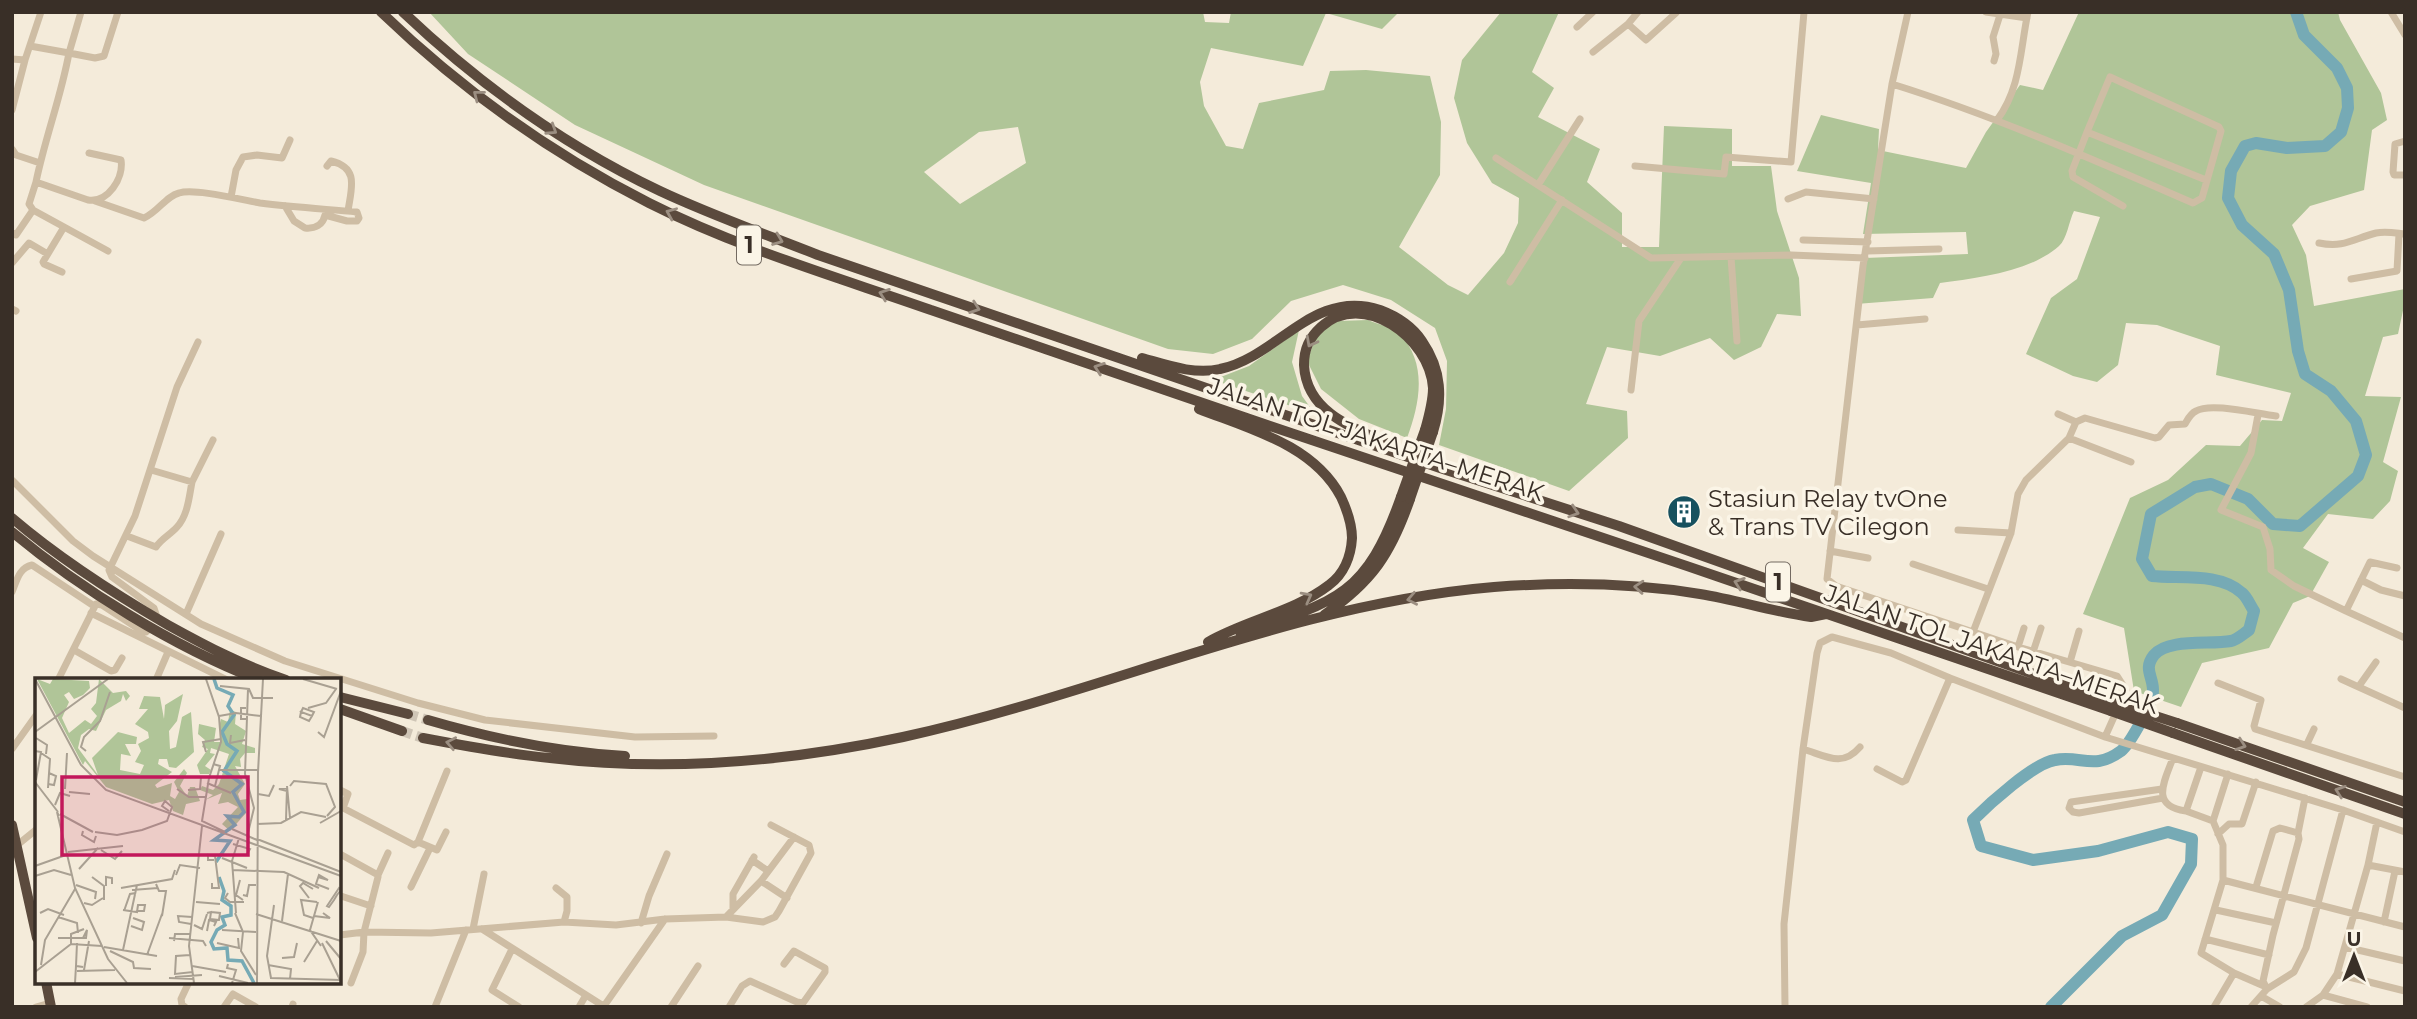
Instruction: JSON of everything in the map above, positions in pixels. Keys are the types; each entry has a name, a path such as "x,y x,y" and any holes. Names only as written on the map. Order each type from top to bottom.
{"highway":[{"name":"JALAN TOL JAKARTA–MERAK","path":"381,12 425,55 520,128 576,164 652,205 717,233 817,271 1826,614 2405,802"},
{"name":"JALAN TOL JAKARTA–MERAK","path":"402,12 433,41 530,116 583,151 659,190 818,255 1440,468 1619,526 2113,707"},
{"path":"1089,347 1099,344 1185,369 1209,371 1228,367 1260,352 1293,328 1321,313 1352,306 1377,309 1401,320 1423,342 1435,364 1440,387 1440,404 1406,498 1396,535 1378,567 1355,592 1318,618"},
{"path":"1429,431 1431,375 1418,350 1402,331 1378,318 1354,314 1337,316 1315,333 1307,344 1304,361 1306,384 1314,398 1342,422 1440,468"},
{"path":"1164,390 1171,398 1273,439 1305,456 1330,479 1345,505 1351,524 1348,561 1329,584 1304,600 1208,642"},
{"path":"428,720 481,736 537,748 648,758 776,752 860,740 1083,682 1301,614 1327,603 1349,587 1375,557 1406,498"},
{"path":"12,518 58,555 116,594 212,649 280,678"},
{"path":"12,532 100,595 150,626 217,662 254,678"},
{"path":"424,738 550,759 660,765 719,763 822,752 906,736 1017,707 1318,618 1432,595 1494,587 1567,584 1640,587 1701,594 1804,616 1826,614"},
{"path":"341,697 408,714"},
{"path":"341,709 402,731"},
{"name":"JALAN TOL JAKARTA–MERAK","path":"2175,728 2405,814"},
{"path":"12,825 35,929"},
{"path":"46,984 50,1005"}],"street":[{"path":"12,110 41,12"},
{"path":"30,47 102,58 118,12"},
{"path":"1577,27 1593,12"},
{"path":"1593,52 1628,24 1638,12"},
{"path":"1635,166 1724,174 1726,157 1791,162 1804,12"},
{"path":"1908,12 1892,84 1866,250 1827,577 1830,583 2018,648 2113,674 2126,687 2126,693 2108,737"},
{"path":"1986,12 2027,15 2016,85 2011,99 1997,120"},
{"path":"2391,12 2405,35"},
{"path":"78,13 64,82 29,204 33,210 108,251"},
{"path":"1628,24 1646,40 1676,13"},
{"path":"1994,61 1996,54 1993,37 2000,15"},
{"path":"12,59 25,60"},
{"path":"1892,84 1997,120 2078,154 2193,203 2202,198 2221,136 2219,127 2113,77 2108,79 2078,154 2072,171 2073,177 2123,206"},
{"path":"1538,185 1580,119"},
{"path":"2087,132 2206,180"},
{"path":"231,197 236,170 243,157 257,155 282,158 290,140"},
{"path":"2405,141 2395,144 2393,172 2394,175 2405,176"},
{"path":"12,149 16,155 40,163"},
{"path":"89,153 121,160 122,164 116,184 105,197 95,201"},
{"path":"1496,158 1651,258 1939,248"},
{"path":"327,166 331,161 337,162 351,175 348,211"},
{"path":"36,182 144,218 180,192 231,197 322,212 347,221 358,219 358,212 322,212"},
{"path":"1788,199 1806,192 1874,199"},
{"path":"1510,282 1562,200"},
{"path":"285,206 294,221 305,228 318,226 323,222 322,212"},
{"path":"33,210 14,234 46,253"},
{"path":"62,272 44,264 46,253 64,227"},
{"path":"2319,243 2334,246 2378,232 2402,234 2397,271 2351,279"},
{"path":"1803,240 1866,250"},
{"path":"12,263 29,243"},
{"path":"1731,257 1737,341"},
{"path":"1631,390 1639,321 1681,258"},
{"path":"1857,325 1925,319"},
{"path":"156,614 154,608 109,572 127,536 177,387 198,342"},
{"path":"1973,632 2011,533 2018,494 2025,480 2070,438 2076,422 2084,418 2155,438 2169,425 2185,424 2190,416 2200,409 2276,416"},
{"path":"2058,414 2076,422"},
{"path":"2258,415 2251,453 2222,510 2263,527 2270,549 2271,570 2294,586 2405,638"},
{"path":"2070,438 2131,462"},
{"path":"127,536 156,548 162,538 183,521 192,482 213,440"},
{"path":"151,470 192,482"},
{"path":"12,480 73,541 186,614 237,640 336,678"},
{"path":"1958,530 2011,533"},
{"path":"186,614 221,534"},
{"path":"1830,551 1868,558"},
{"path":"2346,611 2372,562 2397,568"},
{"path":"12,592 19,573 25,567 33,565 93,610 223,678"},
{"path":"1913,565 1988,589"},
{"path":"2361,580 2381,590 2405,596"},
{"path":"59,678 93,610 102,605 144,632 150,628"},
{"path":"2018,648 2024,628"},
{"path":"2033,652 2040,628"},
{"path":"2070,662 2079,631"},
{"path":"1785,1007 1784,924 1803,749 1817,653 1825,639 1840,638 1891,653 2108,737 2256,782 2405,832"},
{"path":"74,650 108,670 115,670 122,658"},
{"path":"157,678 169,652"},
{"path":"2359,686 2376,663"},
{"path":"1877,769 1902,782 1906,780 1950,678"},
{"path":"2341,679 2405,708"},
{"path":"341,680 485,720 635,737 714,736"},
{"path":"2218,683 2261,700 2254,723 2255,729 2405,777"},
{"path":"12,749 35,717"},
{"path":"2307,744 2314,729"},
{"path":"1803,749 1844,760 1854,755 1860,747"},
{"path":"2170,757 2163,794 2172,809 2213,821"},
{"path":"2186,811 2200,767"},
{"path":"341,790 348,794 341,812 411,845 418,842 447,771"},
{"path":"2228,774 2213,821 2223,845 2224,880 2201,953 2264,990 2280,1007"},
{"path":"2218,834 2230,824 2242,824 2256,782"},
{"path":"2163,794 2079,813 2073,813 2069,808 2071,802 2163,794"},
{"path":"2264,990 2276,923 2300,839 2298,833 2305,798"},
{"path":"2251,1007 2264,990 2283,980 2298,965 2306,948 2343,810"},
{"path":"2306,1007 2323,995 2337,974 2368,865 2377,822"},
{"path":"341,935 364,932 417,934 564,922 616,925 665,919 726,917 763,922 770,920 779,911 811,853 808,845 771,825"},
{"path":"2256,887 2273,831 2280,828 2298,833"},
{"path":"16,846 35,831"},
{"path":"418,842 438,850 446,832"},
{"path":"726,917 761,881 794,837"},
{"path":"411,887 430,848"},
{"path":"351,983 363,952 364,932 378,875 387,853"},
{"path":"642,923 648,899 667,853"},
{"path":"341,855 378,875"},
{"path":"733,910 733,894 753,859 768,871"},
{"path":"2368,865 2405,872"},
{"path":"2384,922 2395,871"},
{"path":"435,1007 473,929 484,874"},
{"path":"2224,880 2405,927"},
{"path":"761,881 786,898"},
{"path":"556,888 567,897 568,911 564,922"},
{"path":"341,896 371,906"},
{"path":"2216,910 2276,923"},
{"path":"473,929 512,949 604,1007 665,919"},
{"path":"2205,939 2269,955"},
{"path":"2345,947 2405,961"},
{"path":"512,949 492,990 519,1007"},
{"path":"729,1007 742,986 750,981 797,1003 803,1003 825,972 825,968 794,951 784,964"},
{"path":"671,1007 698,966"},
{"path":"2214,1007 2234,973"},
{"path":"2337,974 2405,991"},
{"path":"184,1007 181,999 188,984"},
{"path":"225,1007 233,994 256,1007"},
{"path":"579,1007 586,995"},
{"path":"2323,995 2367,1007"},
{"path":"36,1007 50,1005"}],"green space":[{"path":"429,12 1203,12 1205,22 1229,23 1231,12 1399,12 1382,29 1326,13 1303,66 1211,48 1200,82 1204,106 1226,146 1243,149 1259,103 1324,90 1330,71 1366,70 1430,76 1441,122 1440,175 1399,247 1448,285 1468,295 1504,253 1518,223 1519,198 1492,183 1467,143 1454,98 1462,60 1501,12 1559,12 1532,72 1554,88 1538,117 1600,149 1587,182 1622,213 1622,247 1659,247 1664,126 1732,129 1732,166 1771,166 1777,211 1799,278 1801,316 1777,314 1761,347 1734,360 1710,338 1660,356 1607,347 1586,404 1627,411 1628,438 1569,491 1439,445 1446,409 1447,361 1435,328 1391,300 1343,285 1291,301 1252,339 1213,354 1168,349 704,185 575,125 468,54","holes":["1018,127 1026,163 960,204 924,172 979,132"]},
{"path":"2079,12 2338,12 2381,93 2387,120 2372,130 2364,190 2310,206 2292,225 2306,255 2314,306 2405,289 2398,334 2383,337 2365,396 2401,397 2383,462 2398,471 2390,501 2373,519 2328,514 2303,548 2329,562 2310,596 2293,603 2269,648 2202,663 2181,707 2134,691 2124,628 2083,614 2130,498 2168,480 2206,445 2240,446 2262,420 2282,421 2291,393 2216,375 2220,346 2157,325 2126,323 2118,365 2097,382 2073,376 2026,354 2051,298 2077,279 2100,217 2074,211 2062,243 2033,262 2003,272 1940,283 1933,298 1856,304 1865,258 1968,254 1966,232 1863,234 1871,183 1797,171 1821,115 1879,129 1878,150 1966,168 1986,132 2020,85 2043,90"},
{"path":"1368,320 1399,333 1414,357 1418,370 1418,397 1407,438 1359,419 1321,389 1307,361 1318,332 1338,321"},
{"path":"1299,330 1292,362 1302,396 1315,414 1213,380 1249,366"}],"waterway":[{"path":"2051,1007 2122,936 2162,915 2191,864 2192,839 2168,832 2098,851 2033,860 1981,846 1973,820 2012,785 2046,763 2064,759 2103,760 2121,751 2135,732 2150,703 2153,685 2149,664 2160,650 2179,644 2231,641 2249,630 2254,611 2244,595 2233,586 2211,579 2152,576 2142,559 2151,514 2195,487 2211,484 2248,499 2273,524 2300,526 2358,476 2366,455 2356,421 2331,391 2305,374 2298,351 2289,290 2274,254 2242,225 2228,198 2231,171 2245,146 2256,143 2287,148 2325,146 2341,132 2348,108 2347,88 2337,68 2304,35 2296,12"}],"tunnel":[{"path":"408,714 428,720"},
{"path":"402,731 423,738"}],"place":[{"name":"Stasiun Relay tvOne & Trans TV Cilegon","path":"1684,512"}]}
